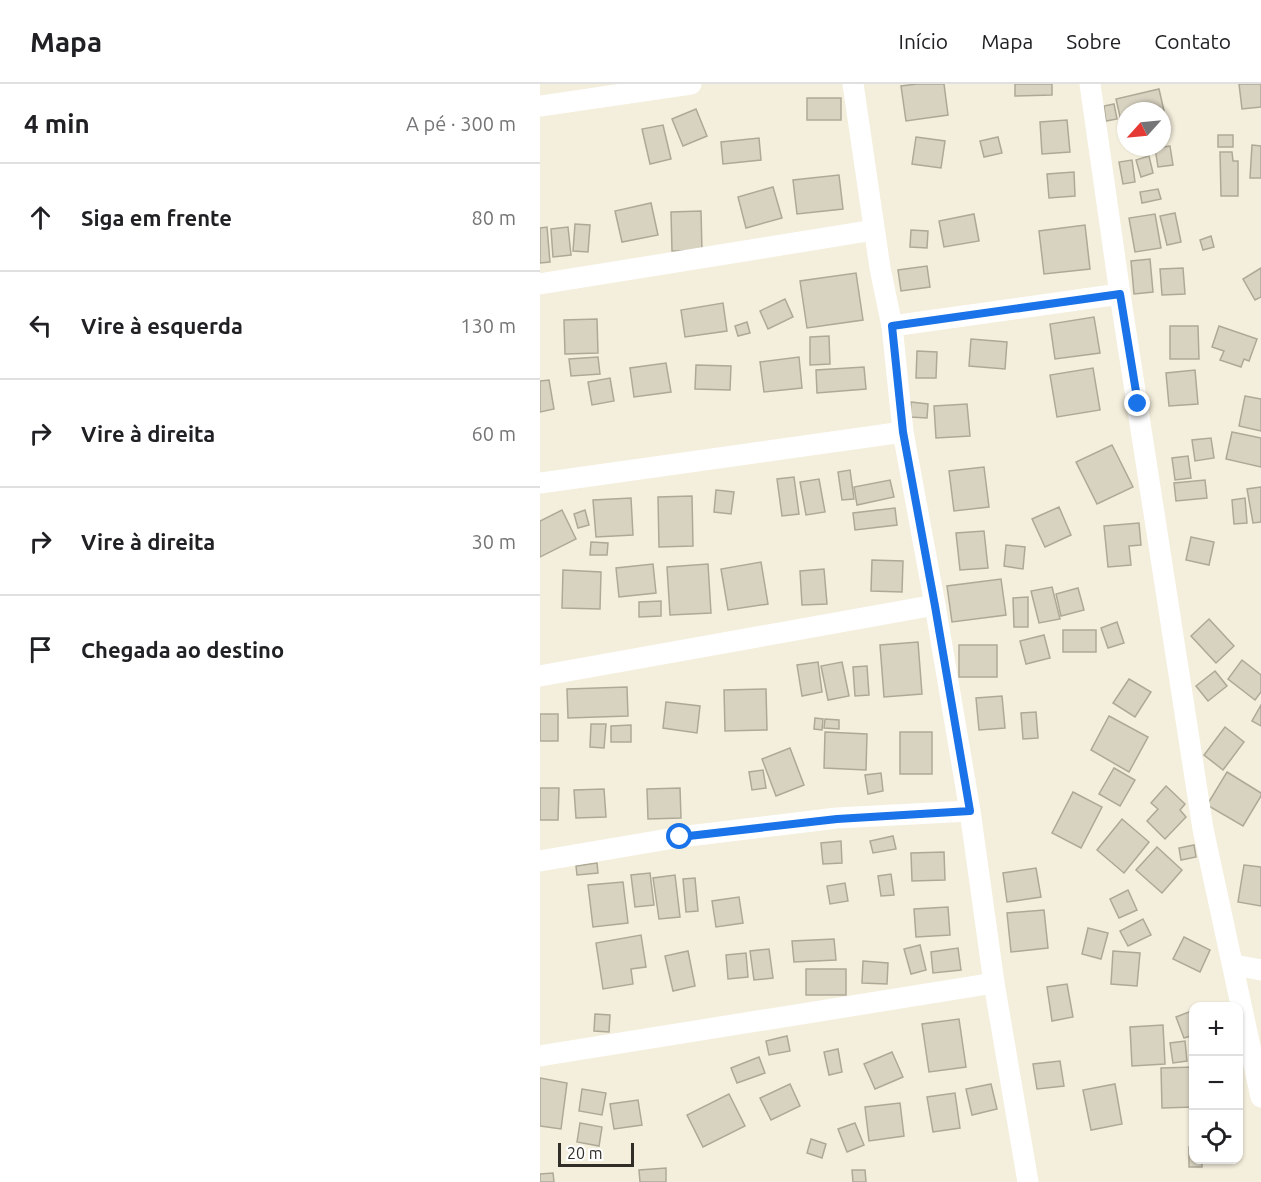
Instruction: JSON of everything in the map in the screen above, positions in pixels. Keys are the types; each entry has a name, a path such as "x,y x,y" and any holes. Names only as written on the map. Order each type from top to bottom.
{"street":[{"path":"540,106 691,84"},
{"path":"853,84 874,230 892,326 903,432 970,811 994,983 1028,1182"},
{"path":"1090,84 1120,294 1203,829 1234,964 1261,1098"},
{"path":"540,284 874,230"},
{"path":"892,326 1120,294"},
{"path":"540,483 903,432"},
{"path":"540,676 935,606"},
{"path":"540,861 680,837 826,820 970,811"},
{"path":"1234,964 1261,970"},
{"path":"540,1056 994,983"}],"building":[{"path":"944,84 948,115 906,121 901,86"},
{"path":"1015,84 1052,84 1052,95 1015,96"},
{"path":"1239,84 1261,84 1261,107 1242,109"},
{"path":"1159,89 1162,102 1117,103 1116,99"},
{"path":"807,98 841,98 841,120 807,120"},
{"path":"1114,104 1117,119 1106,121 1104,106"},
{"path":"696,109 707,136 683,146 672,119"},
{"path":"1067,120 1070,152 1042,154 1040,122"},
{"path":"663,125 671,159 650,164 642,129"},
{"path":"1218,135 1233,135 1233,147 1218,147"},
{"path":"916,137 945,141 941,168 912,164"},
{"path":"998,137 1002,153 984,157 980,141"},
{"path":"759,138 761,160 723,164 721,142"},
{"path":"1252,145 1261,146 1261,178 1250,178"},
{"path":"1171,152 1173,165 1158,167 1156,156 1171,156"},
{"path":"1220,152 1232,152 1233,161 1238,161 1238,196 1221,196"},
{"path":"1149,156 1153,173 1141,177 1136,160"},
{"path":"1132,160 1135,182 1123,184 1119,162"},
{"path":"1074,172 1075,196 1049,198 1047,174"},
{"path":"839,175 843,209 797,214 793,180"},
{"path":"773,187 782,218 746,228 738,197"},
{"path":"1158,189 1161,199 1142,203 1140,192"},
{"path":"651,203 658,235 622,242 615,211"},
{"path":"701,211 702,251 672,251 671,212"},
{"path":"1175,213 1181,242 1167,245 1160,216"},
{"path":"974,214 979,241 944,247 939,221"},
{"path":"1155,214 1161,248 1135,252 1129,218"},
{"path":"575,224 590,225 588,252 573,251"},
{"path":"1085,225 1090,269 1044,274 1039,231"},
{"path":"547,227 550,262 540,263 540,228"},
{"path":"568,227 571,255 553,257 551,229"},
{"path":"911,230 928,231 927,248 910,247"},
{"path":"1211,236 1214,247 1203,250 1200,240"},
{"path":"1150,259 1153,292 1134,294 1131,261"},
{"path":"927,266 930,287 901,291 898,270"},
{"path":"1183,268 1185,294 1162,295 1160,269"},
{"path":"1261,268 1261,297 1255,300 1243,279"},
{"path":"856,273 863,320 807,328 800,281"},
{"path":"785,299 793,317 768,329 760,311"},
{"path":"723,303 727,331 685,337 681,310"},
{"path":"1094,317 1100,353 1055,359 1050,324"},
{"path":"597,319 598,353 565,354 564,320"},
{"path":"747,322 750,333 738,336 735,326"},
{"path":"1170,326 1198,326 1199,359 1170,359"},
{"path":"1219,326 1257,339 1249,361 1244,359 1241,367 1220,360 1224,351 1212,347"},
{"path":"829,336 830,364 810,365 810,337"},
{"path":"971,339 1007,342 1005,369 969,366"},
{"path":"917,351 937,352 936,378 916,378"},
{"path":"598,357 600,374 571,376 569,359"},
{"path":"799,357 802,388 764,392 760,362"},
{"path":"666,363 671,392 634,397 630,368"},
{"path":"696,365 731,366 730,390 695,389"},
{"path":"864,367 866,389 817,393 816,370"},
{"path":"1093,368 1100,410 1057,417 1050,375"},
{"path":"1195,370 1198,404 1169,406 1166,373"},
{"path":"610,378 614,401 592,405 588,382"},
{"path":"549,380 554,409 540,412 540,381"},
{"path":"1245,396 1261,399 1261,431 1239,426"},
{"path":"911,402 928,404 927,418 910,417"},
{"path":"967,404 970,436 936,438 934,406"},
{"path":"1232,432 1261,438 1261,467 1226,459"},
{"path":"1211,438 1214,458 1195,461 1192,440"},
{"path":"1112,445 1133,487 1097,504 1076,462"},
{"path":"1188,456 1191,478 1175,480 1172,458"},
{"path":"984,467 989,507 954,511 949,471"},
{"path":"850,470 854,499 842,500 838,472"},
{"path":"794,477 799,514 782,516 777,479"},
{"path":"819,479 825,512 806,515 800,482"},
{"path":"890,480 894,497 857,505 854,487"},
{"path":"1205,480 1207,498 1176,501 1174,483"},
{"path":"1261,487 1261,522 1253,523 1247,489"},
{"path":"716,490 734,492 731,514 714,512"},
{"path":"692,496 693,546 659,547 658,497"},
{"path":"631,498 633,535 596,537 593,500"},
{"path":"1245,498 1247,523 1234,524 1232,500"},
{"path":"1059,507 1071,535 1045,547 1032,519"},
{"path":"895,508 897,525 855,530 853,513"},
{"path":"562,510 576,539 540,557 540,521"},
{"path":"585,510 589,525 578,528 574,514"},
{"path":"1139,523 1141,545 1129,546 1131,565 1108,567 1104,526"},
{"path":"984,531 988,568 960,570 956,533"},
{"path":"1191,537 1214,542 1209,565 1186,560"},
{"path":"591,542 608,543 607,555 590,555"},
{"path":"1006,545 1025,547 1023,569 1004,566"},
{"path":"872,560 903,561 902,592 871,591"},
{"path":"761,562 768,604 728,610 721,569"},
{"path":"653,564 656,593 619,597 616,568"},
{"path":"708,564 711,613 670,615 667,567"},
{"path":"824,569 827,604 802,605 800,571"},
{"path":"563,570 601,572 600,609 562,608"},
{"path":"1001,579 1006,615 952,622 947,586"},
{"path":"1052,587 1060,619 1039,623 1031,591"},
{"path":"1078,588 1084,610 1061,616 1056,594"},
{"path":"1028,597 1028,627 1014,627 1013,598"},
{"path":"661,601 661,616 639,617 639,602"},
{"path":"1209,619 1234,646 1216,663 1191,636"},
{"path":"1117,622 1124,643 1108,648 1101,628"},
{"path":"1063,630 1096,630 1096,652 1063,652"},
{"path":"1044,635 1050,658 1026,664 1020,641"},
{"path":"918,642 922,694 884,697 880,645"},
{"path":"959,645 997,645 997,677 959,677"},
{"path":"1242,660 1261,675 1261,692 1255,700 1228,679"},
{"path":"818,662 822,692 802,696 797,665"},
{"path":"842,662 849,696 828,700 821,666"},
{"path":"867,666 869,695 855,696 853,667"},
{"path":"1215,671 1227,686 1208,701 1196,686"},
{"path":"1129,679 1151,692 1135,717 1113,703"},
{"path":"627,687 628,716 568,718 567,689"},
{"path":"766,689 767,730 725,731 724,690"},
{"path":"1002,696 1005,728 979,730 976,698"},
{"path":"666,702 700,706 697,733 663,728"},
{"path":"1261,705 1261,726 1252,721"},
{"path":"1036,712 1038,738 1023,739 1021,713"},
{"path":"540,714 558,714 558,741 540,741"},
{"path":"1109,716 1148,737 1129,772 1091,750"},
{"path":"815,718 823,719 822,730 814,729"},
{"path":"825,719 839,720 839,729 824,728"},
{"path":"591,724 606,724 604,748 590,747"},
{"path":"631,725 631,742 611,742 611,726"},
{"path":"1225,727 1244,742 1223,770 1204,755"},
{"path":"825,732 867,734 866,770 824,768"},
{"path":"900,732 932,732 932,774 900,774"},
{"path":"790,748 804,785 776,796 762,759"},
{"path":"1114,768 1135,780 1120,806 1099,794"},
{"path":"763,770 766,788 752,790 749,772"},
{"path":"1227,772 1261,793 1243,826 1207,805"},
{"path":"881,773 883,791 868,794 865,775"},
{"path":"1166,786 1185,804 1180,810 1186,817 1165,839 1147,821 1158,809 1151,803"},
{"path":"540,788 559,788 558,820 540,820"},
{"path":"680,788 681,818 648,819 647,789"},
{"path":"604,789 606,817 576,818 574,790"},
{"path":"1073,792 1102,807 1081,848 1052,833"},
{"path":"1122,819 1149,842 1124,873 1097,850"},
{"path":"893,836 896,849 873,853 870,841"},
{"path":"841,841 842,863 823,864 821,843"},
{"path":"1194,845 1196,857 1181,860 1179,848"},
{"path":"1157,847 1182,870 1162,893 1136,870"},
{"path":"944,852 945,880 912,881 911,853"},
{"path":"597,863 598,873 577,875 576,866"},
{"path":"1244,865 1261,867 1261,906 1238,902"},
{"path":"1036,868 1041,897 1007,902 1003,873"},
{"path":"650,873 654,905 635,907 631,875"},
{"path":"891,874 894,895 881,896 878,876"},
{"path":"675,875 680,917 659,919 653,878"},
{"path":"695,878 698,911 686,912 683,879"},
{"path":"623,882 628,923 593,927 588,885"},
{"path":"845,883 848,901 830,904 827,886"},
{"path":"1128,890 1137,910 1119,918 1110,899"},
{"path":"739,897 743,923 716,927 712,901"},
{"path":"948,907 950,935 916,937 914,909"},
{"path":"1044,910 1048,948 1011,952 1007,913"},
{"path":"1143,919 1151,935 1128,946 1120,931"},
{"path":"1088,928 1108,933 1101,959 1082,954"},
{"path":"641,935 646,967 631,969 633,984 603,989 596,943"},
{"path":"1184,937 1210,950 1200,972 1173,959"},
{"path":"834,939 836,960 794,962 792,941"},
{"path":"920,945 926,970 911,974 904,949"},
{"path":"958,948 961,970 933,973 931,952"},
{"path":"769,949 773,978 754,980 750,951"},
{"path":"688,951 695,986 673,991 665,956"},
{"path":"1113,951 1140,953 1137,986 1111,984"},
{"path":"746,953 748,977 728,979 726,955"},
{"path":"863,961 888,963 887,984 862,983"},
{"path":"806,969 846,969 846,995 806,995"},
{"path":"1067,984 1073,1017 1052,1021 1047,987"},
{"path":"1189,1012 1189,1036 1184,1038 1176,1017"},
{"path":"595,1014 610,1015 609,1032 594,1031"},
{"path":"959,1019 966,1067 929,1072 922,1024"},
{"path":"1163,1025 1165,1064 1132,1066 1130,1027"},
{"path":"787,1036 790,1051 769,1055 766,1041"},
{"path":"1185,1041 1187,1061 1173,1063 1170,1043"},
{"path":"838,1049 842,1072 829,1075 824,1052"},
{"path":"892,1052 903,1077 875,1089 864,1064"},
{"path":"759,1057 765,1073 737,1083 731,1068"},
{"path":"1060,1061 1064,1086 1037,1089 1033,1064"},
{"path":"1189,1067 1189,1107 1162,1108 1161,1068"},
{"path":"540,1078 567,1083 561,1129 540,1126"},
{"path":"790,1084 800,1106 771,1120 760,1098"},
{"path":"991,1084 997,1109 972,1115 966,1089"},
{"path":"1115,1084 1122,1124 1091,1130 1083,1090"},
{"path":"582,1089 606,1093 602,1115 579,1111"},
{"path":"955,1093 960,1128 933,1132 927,1097"},
{"path":"729,1094 745,1126 703,1147 687,1115"},
{"path":"638,1100 642,1125 614,1129 610,1104"},
{"path":"900,1103 904,1136 869,1141 865,1107"},
{"path":"580,1123 602,1127 599,1146 577,1142"},
{"path":"855,1123 864,1145 847,1152 838,1129"},
{"path":"811,1139 826,1144 822,1158 807,1153"},
{"path":"1189,1164 1202,1164 1202,1167 1189,1167"},
{"path":"666,1168 666,1182 640,1182 639,1170"},
{"path":"852,1170 865,1170 866,1182 853,1182"},
{"path":"553,1173 554,1182 540,1182 540,1174"}],"route":[{"path":"680,837 837,819 970,811 903,432 892,326 1120,294 1138,404"}]}
